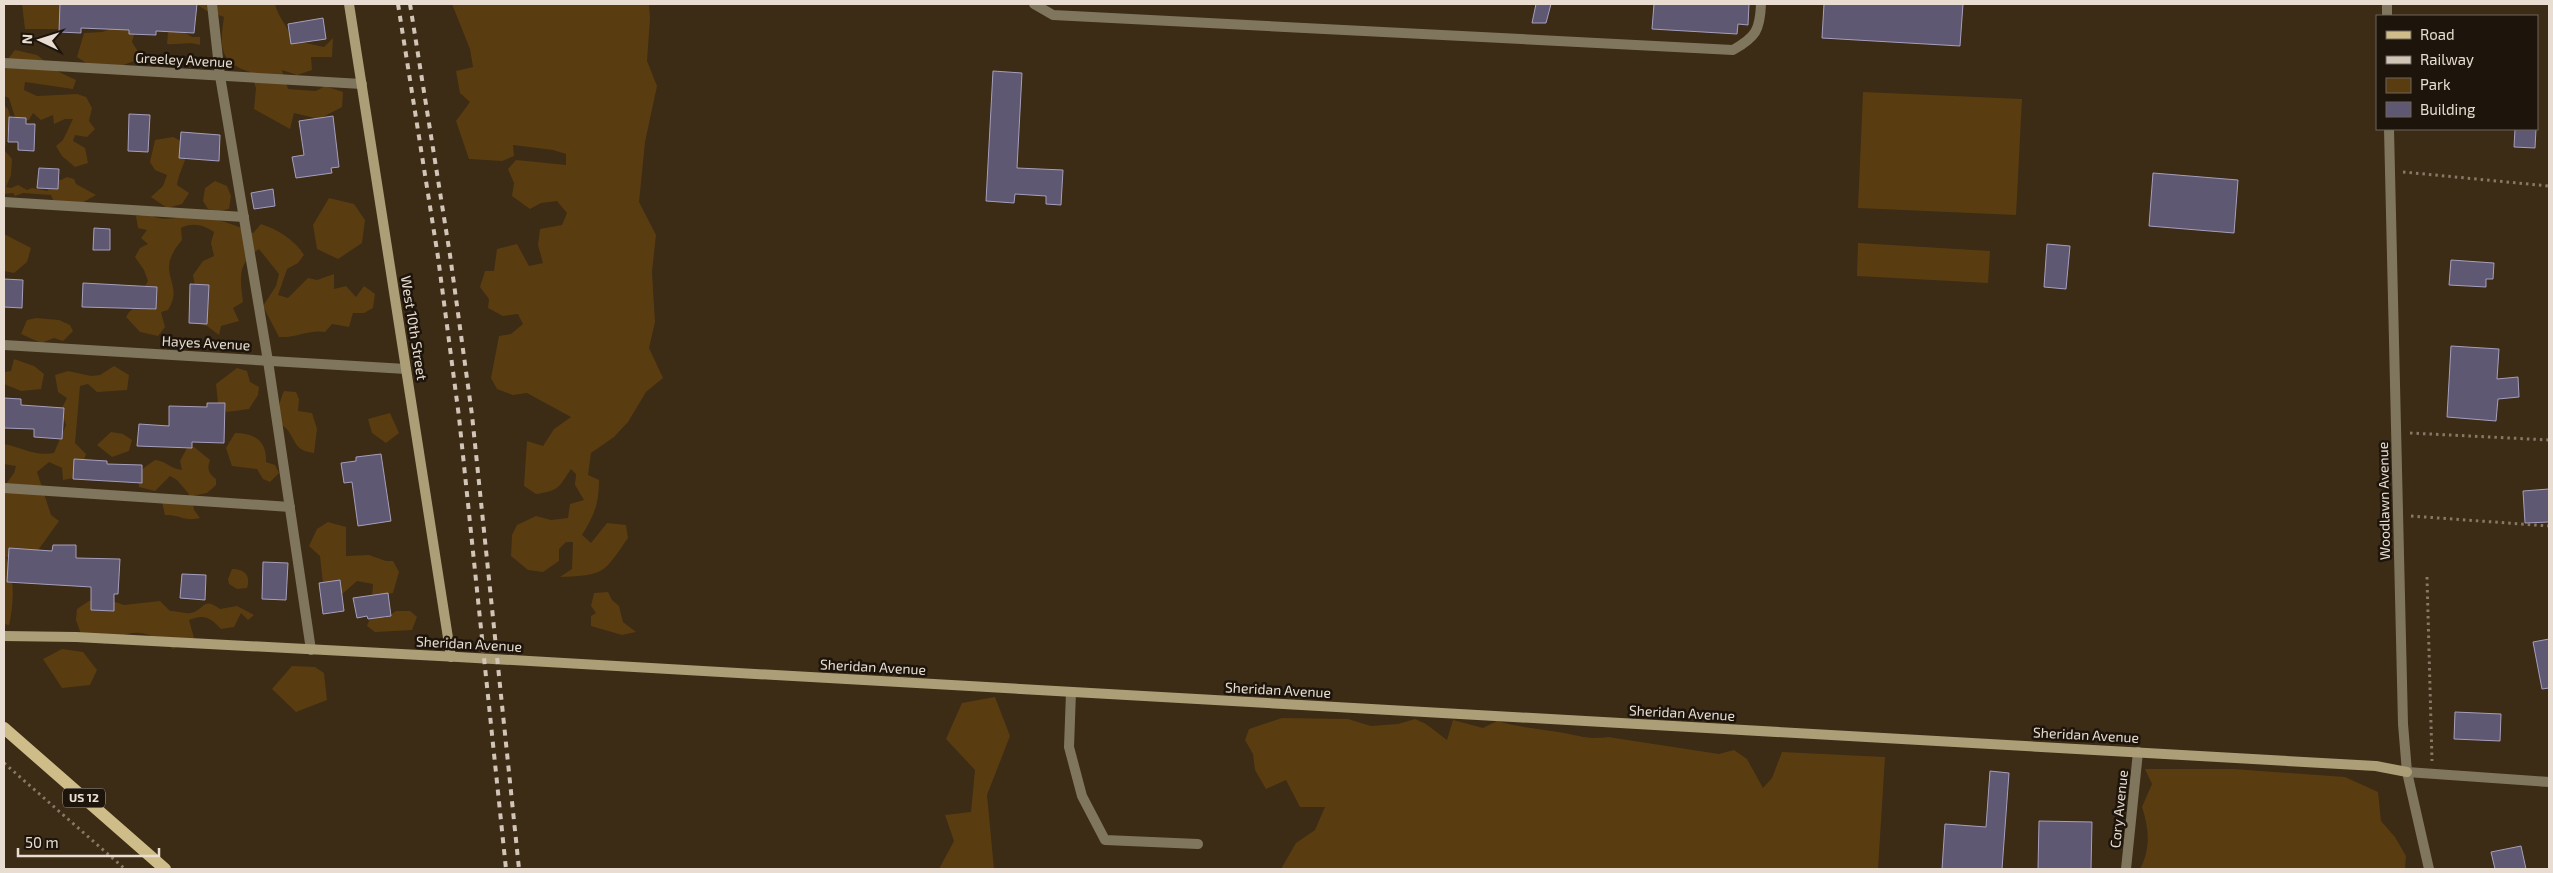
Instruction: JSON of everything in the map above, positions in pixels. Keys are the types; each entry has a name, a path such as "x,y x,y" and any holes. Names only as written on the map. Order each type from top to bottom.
{"main road":[{"name":"US 12","path":"4,728 165,869"}],"street":[{"path":"212,4 220,76 268,361 311,650"},
{"name":"West 10th Street","path":"349,4 451,657"},
{"path":"1034,4 1053,15 1732,50 1747,42 1760,25 1761,4"},
{"name":"Greeley Avenue","path":"4,63 362,84"},
{"name":"Woodlawn Avenue","path":"2389,130 2401,677 2407,772 2429,869"},
{"path":"4,202 244,216"},
{"name":"Hayes Avenue","path":"4,345 406,369"},
{"path":"4,488 290,507"},
{"name":"Sheridan Avenue","path":"4,636 76,637 451,657 2138,752 2376,766 2407,772 2549,782"},
{"path":"1071,692 1069,747 1082,796 1105,840 1198,844"},
{"name":"Cory Avenue","path":"2126,869 2138,752"}],"path":[{"path":"2390,171 2418,176 2468,178 2549,186"},
{"path":"2396,433 2549,440"},
{"path":"2398,516 2549,526"},
{"path":"2427,577 2432,774"},
{"path":"4,763 125,869"}],"green space":[{"path":"22,4 67,4 70,8 59,29 25,29"},
{"path":"103,4 136,4 140,15 132,42 142,58 102,73 77,57 84,33 102,32 116,27 98,12"},
{"path":"196,4 275,4 292,40 324,47 333,38 332,57 311,57 312,70 297,75 282,70 288,89 316,91 325,86 343,92 342,107 319,119 294,113 290,129 254,109 256,88 250,72 232,63 224,52 222,36 224,17 207,11"},
{"path":"452,4 649,4 650,19 647,61 657,86 645,142 639,202 656,235 652,272 655,322 649,348 663,378 646,392 628,422 614,437 591,453 588,475 599,480 598,496 593,516 582,535 591,543 607,523 626,525 628,538 607,566 595,573 560,577 572,569 573,542 566,542 559,549 559,561 543,572 528,570 511,556 512,535 517,525 536,516 551,520 568,518 570,504 584,500 575,485 576,474 571,469 561,484 554,490 536,494 524,486 527,441 543,446 554,429 571,417 527,393 513,395 497,389 491,378 499,336 511,334 523,324 518,314 503,316 488,308 489,299 480,287 485,271 494,271 497,249 517,244 529,266 543,263 538,245 540,229 562,225 567,213 557,201 541,203 530,209 512,196 514,183 508,169 516,160 566,165 566,154 553,150 513,145 514,156 502,161 469,159 456,121 470,102 460,93 456,71 473,67 470,49"},
{"path":"182,31 192,37 200,37 200,45 192,43 167,44 168,32"},
{"path":"15,50 37,55 59,72 76,80 73,89 25,82 24,90 37,96 77,94 86,97 92,108 89,121 95,129 87,137 75,135 73,141 85,148 88,163 75,167 62,156 56,146 63,140 73,119 65,119 54,124 53,115 41,120 33,113 29,120 22,121 15,117 9,98 4,96 4,64"},
{"path":"1863,92 2022,99 2016,215 1858,208"},
{"path":"4,105 8,109 11,119 5,151 12,159 11,175 6,187 11,188 18,185 27,190 32,188 48,191 44,179 53,178 61,180 67,177 74,179 76,184 96,195 71,209 53,200 51,195 23,193 15,196 13,193 4,194"},
{"path":"173,137 189,145 177,185 189,193 182,204 167,208 151,197 163,186 167,175 155,170 150,162 155,140"},
{"path":"215,181 227,186 231,196 229,209 218,211 208,209 203,201 205,188"},
{"path":"329,198 354,204 365,220 362,243 338,259 317,249 313,225"},
{"path":"149,214 166,219 191,216 204,217 226,222 253,233 261,224 267,226 291,240 304,255 298,263 287,269 278,295 288,298 308,278 317,280 334,274 334,289 346,286 356,297 364,286 375,294 373,308 364,313 353,313 349,327 332,324 325,332 319,331 279,337 263,306 276,286 279,274 259,249 252,254 243,266 241,286 243,302 233,308 239,321 221,326 219,335 207,326 195,323 195,286 193,275 203,261 214,256 211,243 214,232 202,226 189,225 181,228 182,240 170,262 169,270 174,292 173,300 168,310 161,312 165,327 158,336 140,332 126,317 138,305 155,310 151,296 145,286 148,281 144,270 135,257 140,248 148,244 141,238 147,230 138,228 136,216"},
{"path":"4,234 31,248 27,262 14,273 4,271"},
{"path":"1858,243 1990,251 1988,283 1857,276"},
{"path":"36,318 59,320 70,325 73,331 63,341 54,338 41,343 21,334 27,320"},
{"path":"14,359 34,366 44,374 41,389 21,391 4,384 4,372 11,371"},
{"path":"114,366 129,375 127,390 97,392 88,384 80,386 75,443 86,454 78,477 63,480 62,468 49,462 37,472 51,515 59,521 31,560 6,557 11,573 13,599 9,625 4,624 4,487 14,473 16,466 4,464 4,444 34,453 54,453 66,425 61,410 67,398 58,392 55,375 68,371 91,376 100,375"},
{"path":"237,368 247,371 250,382 259,387 258,395 249,409 227,412 218,403 216,384"},
{"path":"284,391 296,392 299,399 298,411 312,413 317,429 314,453 298,447 281,423 279,411"},
{"path":"390,413 399,433 386,443 372,433 368,419"},
{"path":"111,432 123,434 132,440 129,451 112,457 97,445"},
{"path":"235,433 254,437 262,444 266,455 266,462 275,465 279,473 270,482 263,479 257,469 232,466 226,448"},
{"path":"194,447 210,460 209,471 216,479 216,485 207,493 192,496 194,510 200,518 186,519 165,515 162,502 185,503 189,494 177,480 170,476 155,491 139,487 138,472 155,460 182,470 180,461 187,448"},
{"path":"328,522 346,527 346,556 369,555 386,561 393,561 399,572 393,593 372,597 373,584 357,581 340,596 323,584 320,556 309,546 317,529"},
{"path":"232,569 240,570 246,574 248,580 247,588 237,589 229,584 228,579"},
{"path":"608,592 612,600 619,606 623,622 636,632 622,635 591,626 591,616 596,613 591,606 594,593"},
{"path":"106,599 124,605 160,601 170,611 186,613 196,611 207,604 214,605 220,609 237,606 254,615 248,620 241,613 234,627 221,629 203,617 189,620 194,638 173,649 155,638 140,633 124,635 105,644 81,634 76,620 77,609 89,601"},
{"path":"396,611 410,611 417,617 412,630 375,632 367,626 371,616 385,618"},
{"path":"62,649 83,652 97,670 90,685 62,688 43,659"},
{"path":"292,666 315,667 324,673 327,700 296,712 272,689"},
{"path":"995,697 1010,736 987,795 994,869 939,869 954,841 945,815 971,812 975,770 946,739 962,703"},
{"path":"1282,718 1348,719 1371,726 1398,724 1415,719 1426,724 1447,740 1453,720 1483,728 1497,721 1583,737 1608,737 1719,754 1734,750 1747,759 1763,788 1772,778 1782,752 1885,757 1878,869 1281,869 1296,843 1315,830 1325,807 1300,807 1286,780 1266,789 1255,770 1253,754 1245,740 1249,729"},
{"path":"2145,769 2234,769 2345,777 2378,792 2381,821 2395,837 2406,856 2405,869 2140,869 2146,854 2148,838 2142,807 2152,784"}],"building":[{"path":"60,4 197,4 194,33 156,31 156,35 129,34 129,30 81,28 81,33 59,32"},
{"path":"1536,4 1551,4 1546,23 1532,23"},
{"path":"1654,4 1749,4 1748,25 1738,24 1737,34 1652,29"},
{"path":"1824,4 1963,4 1960,46 1822,38"},
{"path":"323,18 326,39 291,44 288,24"},
{"path":"993,71 1022,73 1017,168 1063,170 1061,205 1046,204 1046,196 1015,194 1014,203 986,201"},
{"path":"129,114 150,115 148,152 128,151"},
{"path":"333,116 339,167 331,168 332,173 296,178 292,157 304,155 299,121"},
{"path":"9,117 26,118 26,124 35,124 34,151 18,150 18,142 8,142"},
{"path":"2515,130 2536,130 2535,148 2514,147"},
{"path":"181,132 220,135 219,161 179,158"},
{"path":"39,168 59,169 58,189 37,188"},
{"path":"2153,173 2238,180 2234,233 2149,226"},
{"path":"273,189 275,206 254,209 251,193"},
{"path":"94,228 110,229 110,250 93,250"},
{"path":"2047,244 2070,246 2066,289 2044,287"},
{"path":"2451,260 2494,263 2493,279 2486,279 2486,287 2449,285"},
{"path":"4,279 23,280 22,308 4,307"},
{"path":"83,283 157,287 156,309 82,307"},
{"path":"190,284 209,285 207,324 189,323"},
{"path":"2451,346 2499,349 2497,379 2518,377 2519,397 2498,399 2496,421 2447,417"},
{"path":"4,398 21,399 21,405 64,408 62,439 34,437 34,429 4,428"},
{"path":"207,403 225,403 224,443 192,442 192,448 137,446 139,424 169,426 169,406 207,407"},
{"path":"381,454 391,521 358,526 352,482 344,483 341,463 356,461 356,457"},
{"path":"74,459 107,461 107,464 142,465 142,483 73,479"},
{"path":"2549,489 2549,522 2525,523 2523,491"},
{"path":"53,545 76,545 76,558 120,559 118,594 114,594 114,611 91,610 91,587 7,582 9,548 52,551"},
{"path":"263,562 288,563 286,600 262,599"},
{"path":"182,574 206,575 205,600 180,598"},
{"path":"340,580 344,611 323,614 319,583"},
{"path":"388,593 391,616 368,619 367,616 357,618 353,598"},
{"path":"2549,639 2549,688 2542,689 2533,642"},
{"path":"2455,712 2501,714 2500,741 2454,739"},
{"path":"1990,771 2009,773 2002,869 1942,869 1945,824 1986,827"},
{"path":"2039,821 2092,822 2091,869 2038,869"},
{"path":"2521,846 2526,869 2495,869 2491,852"}],"railway":[{"path":"398,4 438,257 459,417 506,869"},
{"path":"410,4 450,255 472,415 519,869"}]}
